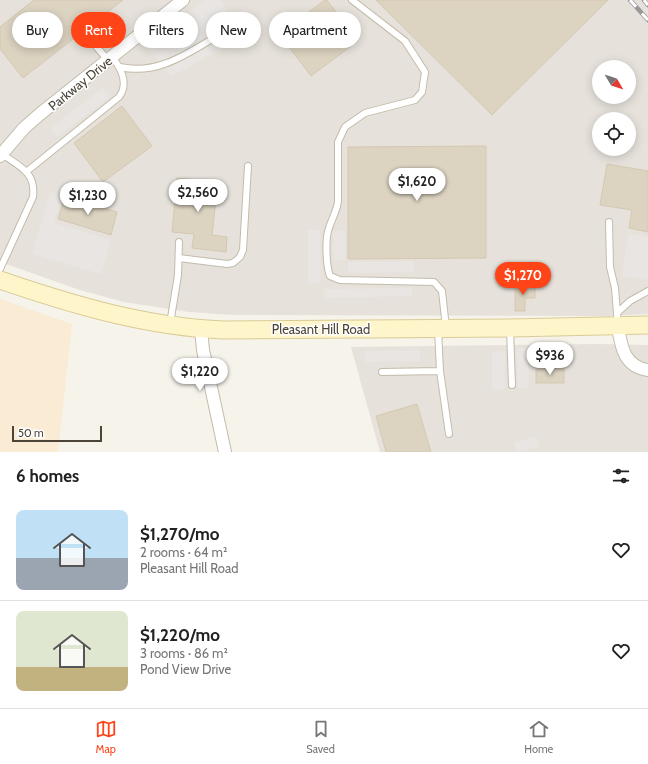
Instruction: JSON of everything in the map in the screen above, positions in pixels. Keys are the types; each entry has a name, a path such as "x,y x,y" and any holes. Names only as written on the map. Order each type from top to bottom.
{"street":[{"name":"Parkway Drive","path":"1,155 24,128 183,0"},
{"name":"Pleasant Hill Road","path":"0,280 60,300 126,318 170,326 202,329 510,328 618,320 648,325"},
{"path":"618,320 622,347 627,359 636,367 648,370"},
{"path":"202,329 203,350 225,452"}],"lane":[{"path":"352,0 405,41 425,72 422,92 415,100 365,113 345,127 338,142 338,201 337,211 328,232 328,270 330,276 340,280 434,282 442,291 440,371 449,434"},
{"path":"99,48 120,67 138,69 156,68 181,57 206,42"},
{"path":"26,172 119,97 123,87 120,67"},
{"path":"0,269 33,197 34,187 33,180 26,172 1,155"},
{"path":"179,258 227,264 233,263 240,257 244,243 248,166"},
{"path":"609,222 610,267 618,320"},
{"path":"170,326 178,275 179,242"},
{"path":"618,320 630,301 648,291"},
{"path":"510,328 512,385"},
{"path":"382,372 440,371"}],"shaded area":[{"path":"0,0 648,0 648,314 607,316 232,315 189,312 124,302 80,290 0,262"},
{"path":"204,0 220,0 228,12 206,12 206,48 224,48 172,76 148,48 198,48 198,12 188,12"},
{"path":"103,88 110,97 57,137 50,128"},
{"path":"50,192 62,195 54,223 111,240 101,274 32,254"},
{"path":"308,230 320,230 321,283 308,283"},
{"path":"333,231 345,231 345,260 334,260"},
{"path":"628,234 648,237 648,280 622,276"},
{"path":"414,261 414,272 348,273 348,262"},
{"path":"412,288 412,296 325,298 324,289"},
{"path":"0,299 72,324 58,452 0,452"},
{"path":"598,344 648,345 648,452 380,452 351,347"},
{"path":"517,348 528,348 529,388 518,388"},
{"path":"420,350 420,361 365,362 365,351"},
{"path":"505,351 505,389 492,390 492,352"},
{"path":"536,437 539,447 517,452 514,443"}],"building":[{"path":"34,0 123,0 108,12 71,12 71,41 63,47 63,12 19,12"},
{"path":"327,0 336,12 309,12"},
{"path":"376,0 608,0 492,115"},
{"path":"12,17 12,48 61,48 23,78 0,49 0,27"},
{"path":"290,48 349,48 311,76"},
{"path":"122,106 152,146 103,182 74,143"},
{"path":"486,146 486,258 348,259 348,147"},
{"path":"607,164 648,171 648,232 629,228 632,210 600,205"},
{"path":"177,178 218,182 212,235 227,237 226,252 192,248 194,234 172,232"},
{"path":"65,197 117,212 111,235 58,219"},
{"path":"515,285 535,286 535,298 525,298 525,311 515,311"},
{"path":"564,368 564,383 536,383 536,369"},
{"path":"417,404 431,452 386,452 376,416"}],"railway":[{"path":"630,0 648,20"},
{"path":"644,0 648,5"}]}
